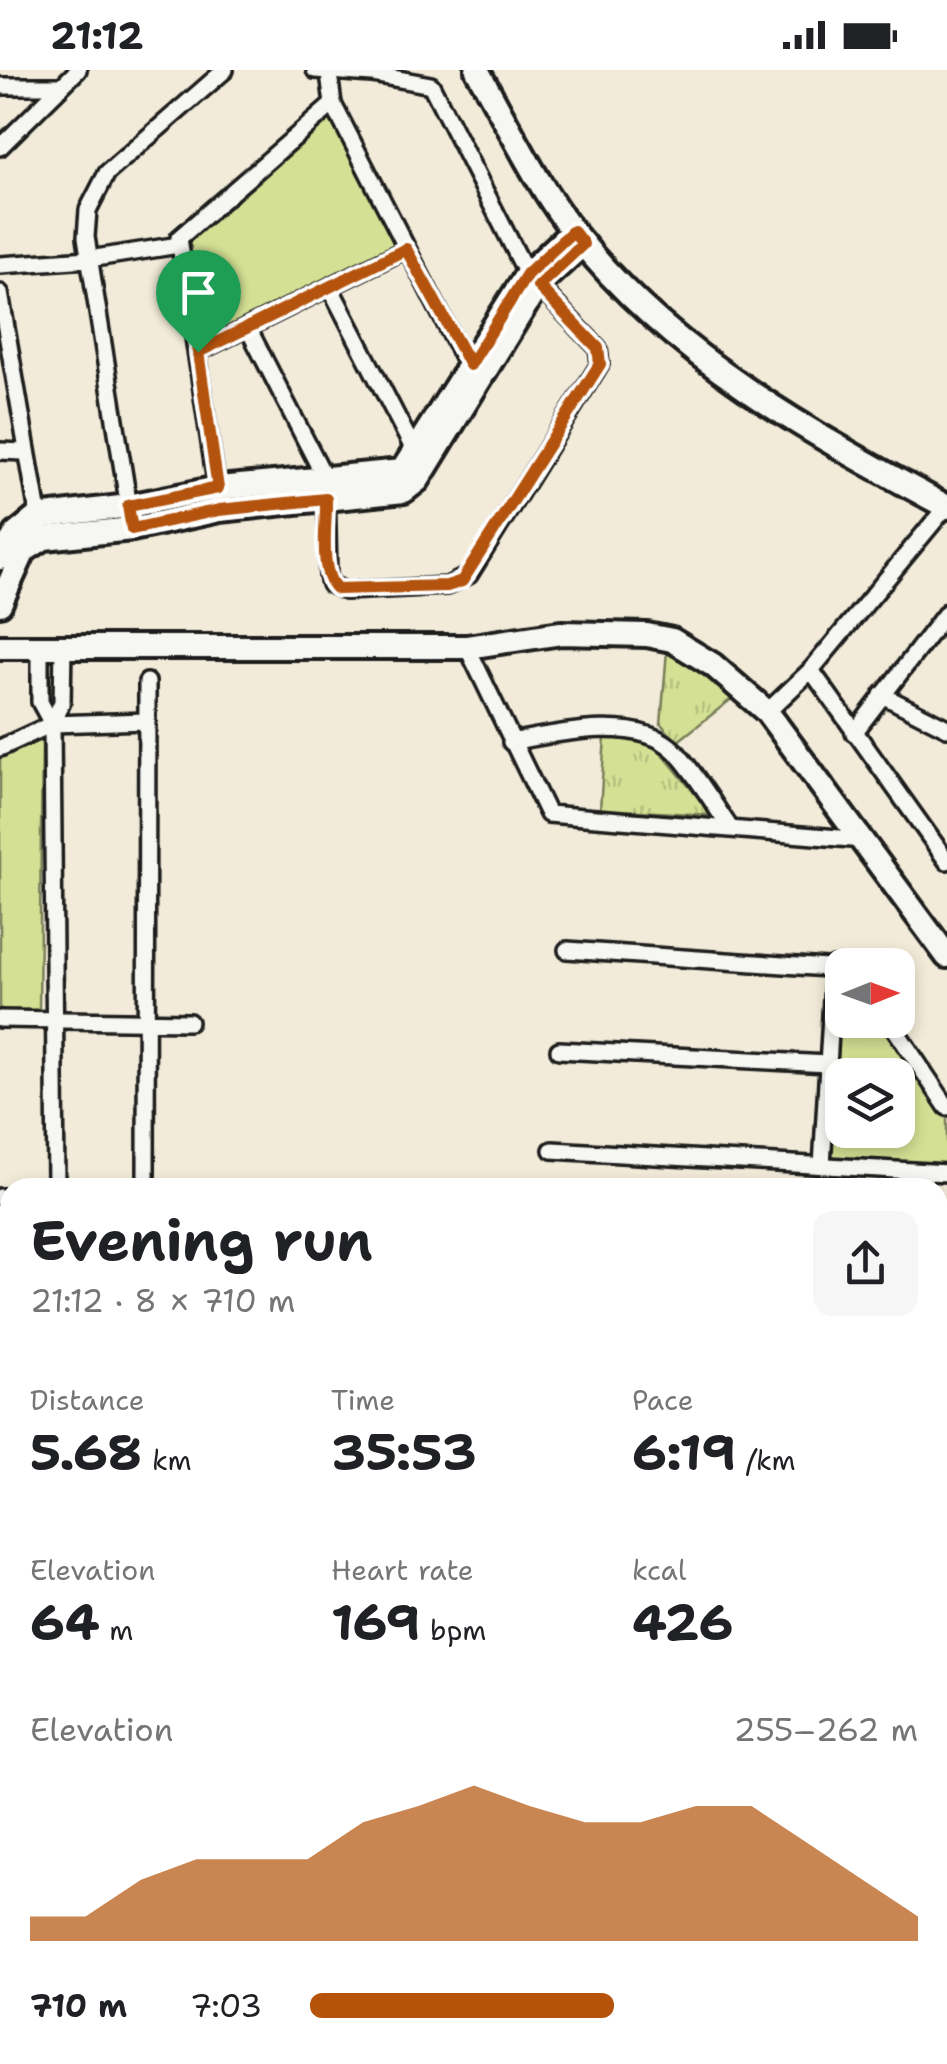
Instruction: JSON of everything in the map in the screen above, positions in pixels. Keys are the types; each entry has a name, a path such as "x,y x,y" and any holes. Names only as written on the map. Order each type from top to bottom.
{"street":[{"path":"0,148 78,70"},
{"path":"130,518 89,260 88,210 107,173 224,70"},
{"path":"477,70 578,237 672,336 820,438 946,507 811,670 768,712"},
{"path":"249,330 326,489 327,568 330,584 337,589 447,586 469,575 600,364 598,348 532,280 431,86 372,74 322,71 333,104 406,249 477,371"},
{"path":"0,86 61,86"},
{"path":"219,499 178,245 182,233 333,104"},
{"path":"0,558 16,534 40,528 130,518 219,499 326,489 402,471 421,460 532,280 578,237"},
{"path":"0,265 89,260 178,245"},
{"path":"198,352 406,249"},
{"path":"330,289 421,460"},
{"path":"0,293 6,360 40,528 24,551 0,604"},
{"path":"0,451 24,452"},
{"path":"854,733 944,621"},
{"path":"0,648 467,646 560,633 647,635 672,640 713,665 768,712 947,956"},
{"path":"467,646 548,814 862,840"},
{"path":"52,647 62,702 52,724 56,1178"},
{"path":"811,670 947,861"},
{"path":"146,1178 147,682"},
{"path":"882,695 947,728"},
{"path":"0,748 52,724 147,721"},
{"path":"511,742 572,730 650,733 674,750 730,828"},
{"path":"566,950 825,966"},
{"path":"0,1019 189,1022"},
{"path":"901,1038 947,1107"},
{"path":"559,1050 825,1064"},
{"path":"822,1166 825,1115"},
{"path":"552,1150 947,1173"}],"green space":[{"path":"327,112 398,246 202,347 182,237"},
{"path":"667,650 734,697 677,742 661,724"},
{"path":"36,736 42,743 39,1012 0,1011 0,746"},
{"path":"605,737 652,741 712,815 600,809"},
{"path":"834,1038 894,1038 907,1058 833,1058"},
{"path":"915,1069 947,1117 947,1167 829,1160 829,1148 915,1148"}],"route":[{"path":"573,231 583,244 538,286 601,355 597,370 469,575 447,586 345,591 330,584 328,576 326,499 219,510 132,529 128,506 218,488 198,352 406,249 470,365 527,274 573,231"}]}
